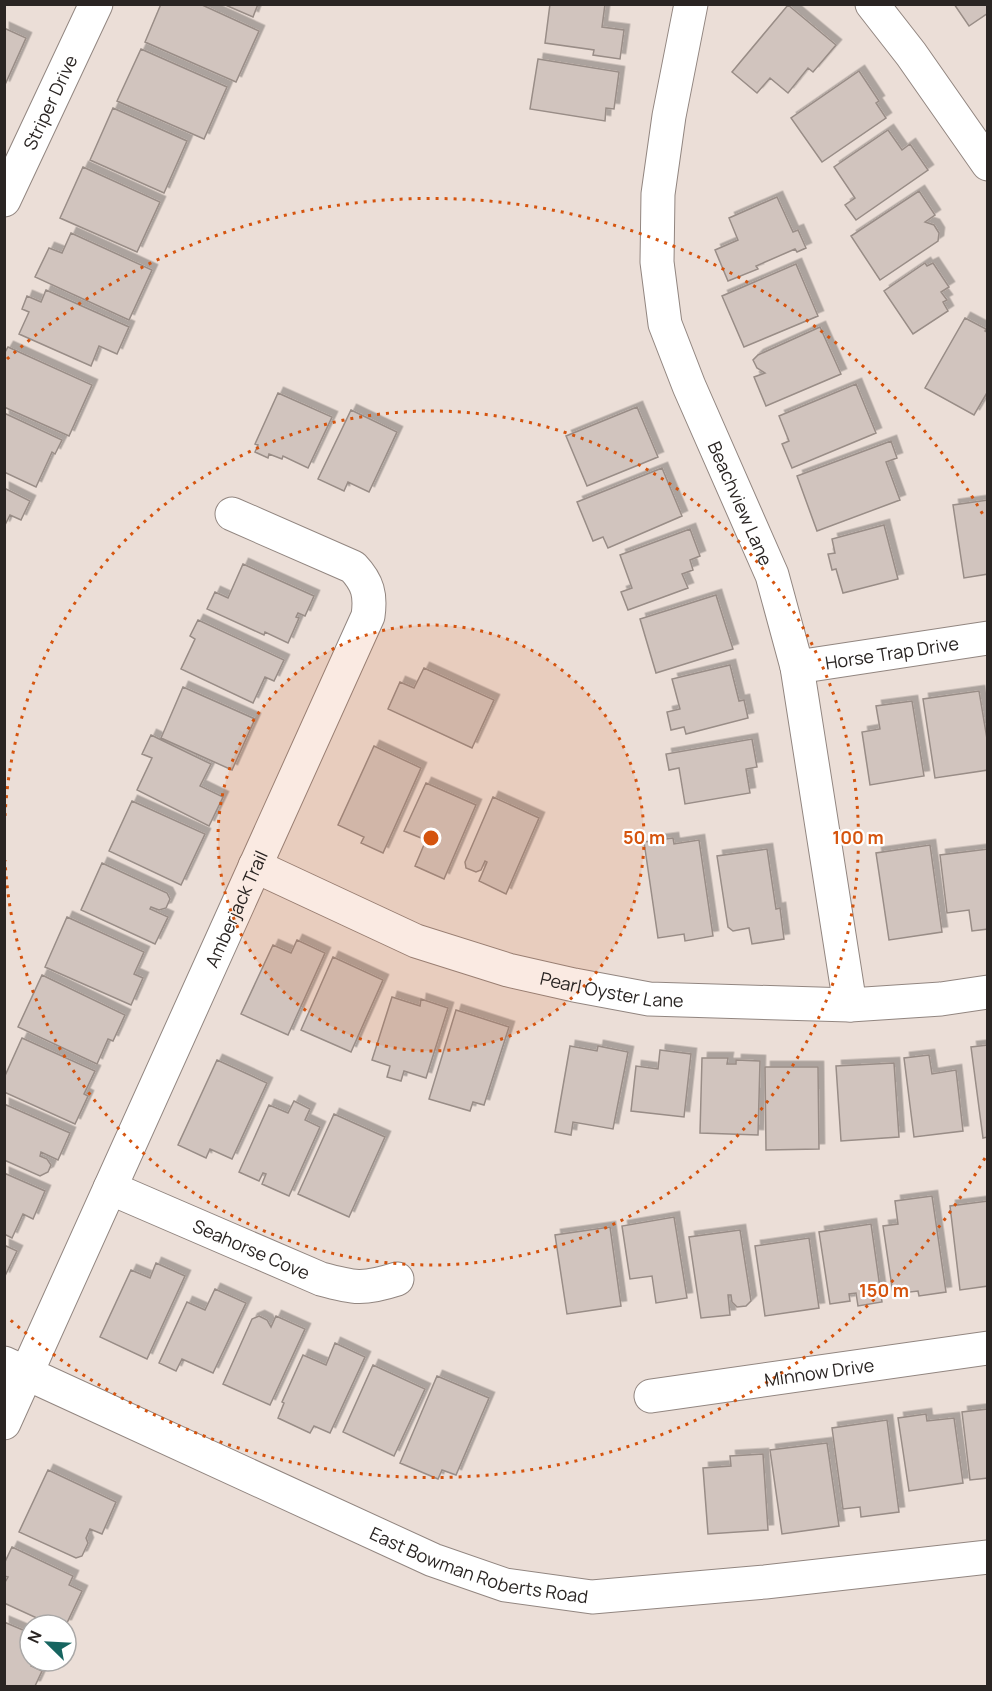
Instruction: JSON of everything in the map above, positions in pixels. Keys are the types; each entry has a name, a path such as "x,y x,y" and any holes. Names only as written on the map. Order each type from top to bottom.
{"street":[{"name":"Striper Drive","path":"4,200 96,4"},
{"name":"Beachview Lane","path":"691,4 669,116 658,194 657,262 665,324 689,386 772,575 797,667 850,1005"},
{"path":"872,4 911,54 987,164"},
{"name":"Amberjack Trail","path":"4,1423 16,1368 110,1188 368,616 370,603 364,578 353,567 232,514"},
{"name":"Horse Trap Drive","path":"797,667 987,638"},
{"name":"Pearl Oyster Lane","path":"255,866 416,941 508,970 649,999 850,1005 941,999 987,993"},
{"name":"Seahorse Cove","path":"110,1188 321,1279 353,1287 371,1287 397,1279"},
{"name":"Minnow Drive","path":"651,1396 987,1348"},
{"name":"East Bowman Roberts Road","path":"16,1368 433,1560 505,1585 592,1597 765,1582 987,1557"}],"building":[{"path":"161,4 200,4 259,31 236,82 145,42"},
{"path":"223,4 258,4 253,17"},
{"path":"550,4 605,4 602,27 624,30 620,59 593,55 594,50 545,43"},
{"path":"954,4 988,4 988,13 969,26"},
{"path":"788,5 836,45 813,72 808,68 788,93 770,78 757,93 732,72"},
{"path":"4,28 26,38 4,87"},
{"path":"141,49 227,87 204,139 117,101"},
{"path":"538,59 619,72 614,109 606,108 605,121 530,109"},
{"path":"859,71 879,101 876,103 886,118 822,162 791,118"},
{"path":"113,108 187,141 164,193 90,160"},
{"path":"888,130 902,150 910,144 928,170 856,220 845,205 855,198 834,167"},
{"path":"83,167 160,202 137,252 60,218"},
{"path":"919,191 935,215 925,222 934,225 939,233 938,241 880,280 851,236"},
{"path":"777,197 793,232 798,230 806,248 797,252 795,249 756,266 758,269 728,281 715,250 738,240 729,218"},
{"path":"71,233 152,270 129,320 35,277 49,248 62,253"},
{"path":"925,263 927,266 933,263 949,287 941,292 947,300 943,302 948,311 913,334 884,291"},
{"path":"796,264 818,316 744,347 722,296"},
{"path":"46,290 129,327 117,354 99,346 91,366 19,334 29,312 22,309 27,296 41,302"},
{"path":"965,318 986,329 988,333 988,391 974,415 925,388"},
{"path":"820,327 841,374 766,406 754,377 765,373 757,368 753,360 758,355"},
{"path":"8,347 92,385 69,436 4,407 4,354"},
{"path":"856,384 876,433 792,468 782,444 789,441 779,416"},
{"path":"278,393 332,417 308,468 283,456 282,459 269,454 268,458 255,452 258,445 255,444"},
{"path":"637,407 658,457 587,486 566,436"},
{"path":"351,410 397,432 369,492 348,482 344,491 318,479"},
{"path":"4,413 62,440 55,454 52,452 36,487 4,472"},
{"path":"891,441 897,458 886,462 900,500 817,531 797,476"},
{"path":"662,468 682,516 608,548 603,537 593,541 577,502"},
{"path":"4,488 30,501 21,520 10,515 4,527"},
{"path":"988,500 988,574 964,578 953,505"},
{"path":"884,525 898,579 843,593 836,569 832,570 828,554 835,553 832,539"},
{"path":"690,529 700,556 690,560 693,570 682,574 688,588 628,610 621,592 632,588 620,555"},
{"path":"243,564 314,596 305,616 298,613 296,617 299,618 288,643 265,632 264,635 207,609 215,592 228,598"},
{"path":"716,595 733,649 656,673 640,619"},
{"path":"198,620 284,660 274,681 265,677 253,703 181,669 195,639 190,636"},
{"path":"730,665 739,701 744,700 748,718 686,734 684,727 671,730 667,712 680,709 672,679"},
{"path":"424,668 494,700 472,748 388,709 400,682 414,688"},
{"path":"183,687 255,719 232,770 161,738"},
{"path":"979,691 988,745 988,770 935,778 923,699"},
{"path":"912,701 924,776 870,785 862,732 880,729 876,706"},
{"path":"151,735 211,764 200,786 223,797 209,826 137,790 152,758 142,754"},
{"path":"752,739 757,767 746,769 750,793 685,804 679,768 669,770 666,754"},
{"path":"374,746 421,768 383,853 361,843 364,837 338,825"},
{"path":"426,783 476,805 444,879 415,866 426,840 404,831"},
{"path":"493,797 539,818 506,894 479,881 487,862 485,861 481,870 476,872 466,868 465,862"},
{"path":"132,801 205,834 181,885 109,851"},
{"path":"673,838 674,844 699,840 713,936 685,941 684,934 658,938 644,842"},
{"path":"930,845 942,932 889,940 876,853"},
{"path":"767,849 776,909 780,908 784,939 752,944 749,928 733,931 728,927 717,856"},
{"path":"988,849 988,929 972,931 969,910 947,913 940,855"},
{"path":"102,863 167,893 170,899 166,908 159,910 151,907 150,909 168,917 155,944 81,910"},
{"path":"67,917 144,952 134,974 143,978 131,1005 45,967"},
{"path":"297,940 325,953 288,1035 241,1014 273,945 291,953"},
{"path":"333,957 383,980 351,1052 301,1030"},
{"path":"42,975 125,1015 113,1041 108,1039 97,1064 18,1027"},
{"path":"392,997 420,1006 421,999 448,1008 426,1078 404,1071 401,1081 387,1077 390,1066 372,1060"},
{"path":"456,1010 509,1027 484,1105 473,1102 470,1111 429,1099"},
{"path":"22,1038 95,1071 84,1094 88,1096 75,1124 4,1092 4,1078"},
{"path":"988,1045 988,1137 983,1138 971,1047"},
{"path":"570,1046 597,1051 598,1046 628,1052 613,1129 573,1122 571,1135 555,1132"},
{"path":"660,1050 691,1054 684,1117 631,1111 636,1066 658,1069"},
{"path":"929,1055 932,1074 956,1070 963,1131 914,1137 904,1058"},
{"path":"702,1058 728,1058 727,1064 736,1064 736,1060 760,1061 758,1135 700,1133"},
{"path":"217,1060 267,1083 232,1159 210,1149 206,1158 178,1145"},
{"path":"894,1063 899,1137 841,1141 836,1066"},
{"path":"765,1067 818,1067 819,1149 766,1150"},
{"path":"294,1101 310,1109 305,1120 320,1127 289,1196 262,1184 266,1174 263,1173 259,1181 239,1172 269,1105 288,1113"},
{"path":"4,1104 70,1133 58,1160 41,1152 40,1156 47,1159 51,1165 48,1172 40,1176 4,1160"},
{"path":"334,1114 385,1137 349,1217 298,1194"},
{"path":"4,1173 45,1191 33,1219 23,1214 12,1238 4,1234"},
{"path":"932,1196 946,1292 919,1296 918,1291 893,1294 883,1226 898,1224 895,1201"},
{"path":"988,1201 988,1286 960,1290 950,1206"},
{"path":"674,1217 687,1298 656,1303 652,1276 630,1279 622,1226"},
{"path":"871,1224 882,1302 858,1306 856,1293 849,1294 850,1301 830,1304 819,1232"},
{"path":"610,1227 621,1306 567,1314 555,1235"},
{"path":"740,1230 751,1301 746,1306 737,1307 732,1302 731,1295 728,1295 730,1315 701,1318 689,1237"},
{"path":"809,1238 819,1308 765,1316 755,1246"},
{"path":"4,1245 17,1251 4,1278"},
{"path":"156,1263 185,1276 147,1359 100,1337 131,1270 150,1278"},
{"path":"215,1289 246,1303 213,1373 182,1359 176,1371 159,1363 187,1302 205,1310"},
{"path":"259,1316 267,1320 271,1327 276,1316 305,1329 270,1405 223,1384 252,1319"},
{"path":"335,1343 365,1357 330,1433 314,1426 310,1433 278,1418 284,1403 282,1402 303,1355 326,1365"},
{"path":"373,1365 425,1389 394,1456 343,1432"},
{"path":"437,1376 489,1398 456,1475 442,1470 438,1479 400,1463"},
{"path":"987,1402 988,1478 970,1480 962,1412 987,1409"},
{"path":"926,1414 927,1421 954,1418 963,1483 909,1491 898,1418"},
{"path":"887,1420 899,1512 861,1517 860,1507 843,1509 832,1428"},
{"path":"827,1443 839,1526 782,1534 770,1450"},
{"path":"763,1454 768,1530 708,1534 703,1468 731,1466 730,1456"},
{"path":"48,1470 116,1502 102,1534 90,1529 86,1538 88,1543 82,1556 76,1558 19,1532"},
{"path":"12,1547 73,1576 69,1585 82,1591 72,1613 26,1613 4,1603 4,1584 8,1577 4,1576 4,1564"},
{"path":"4,1622 18,1628 18,1673 41,1673 35,1686 4,1686"}]}
